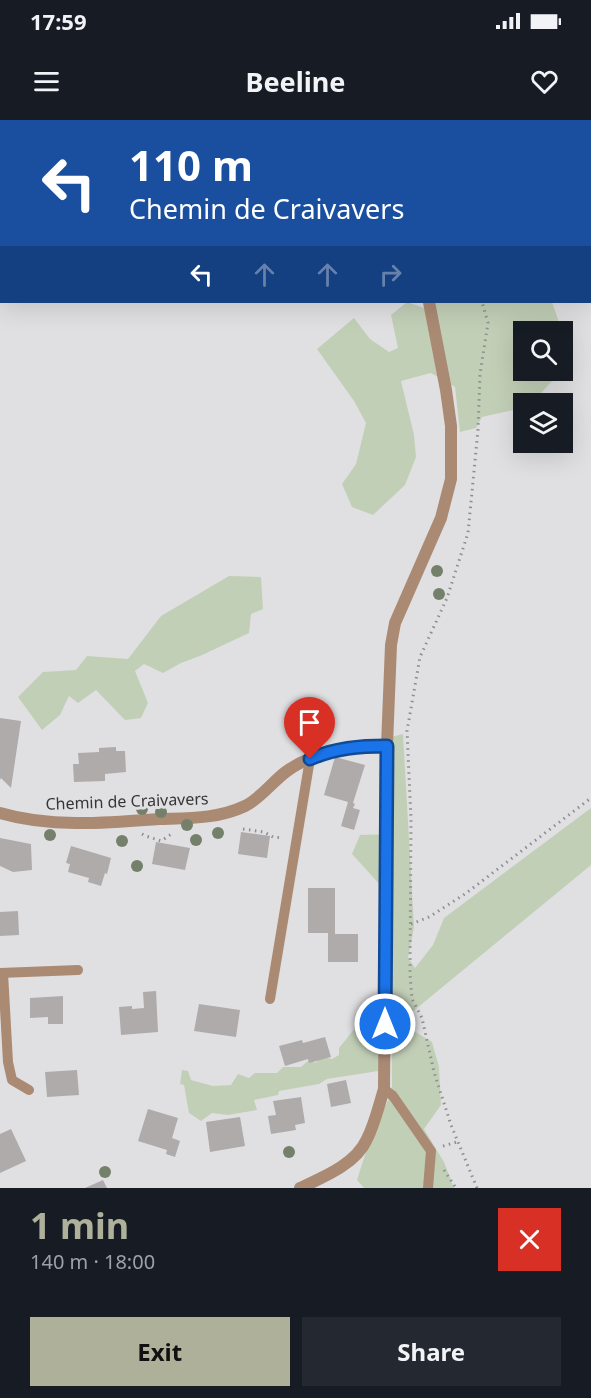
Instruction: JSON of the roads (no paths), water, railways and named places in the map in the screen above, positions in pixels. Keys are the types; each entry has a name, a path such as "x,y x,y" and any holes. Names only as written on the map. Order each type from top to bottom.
{"street":[{"path":"300,1188 344,1166 357,1155 367,1140 384,1089 387,746 391,645 395,623 441,518 451,479 450,417 429,303"},
{"name":"Chemin de Craivavers","path":"0,813 51,822 135,821 211,816 248,805 288,770 327,752 354,747 387,746"}],"lane":[{"path":"270,999 310,759"},
{"path":"29,1090 12,1080 8,1062 1,973 78,970"},
{"path":"384,1089 393,1096 431,1150 428,1188"}]}
